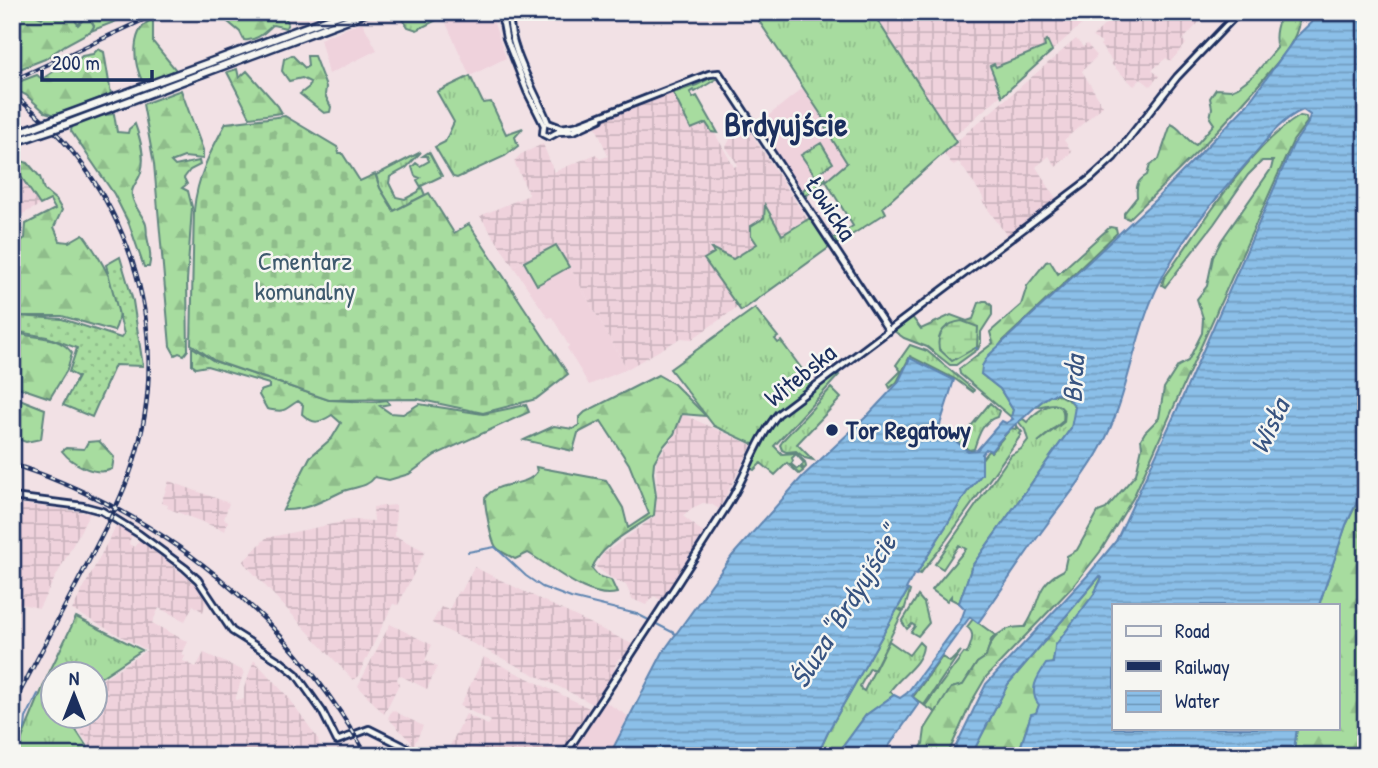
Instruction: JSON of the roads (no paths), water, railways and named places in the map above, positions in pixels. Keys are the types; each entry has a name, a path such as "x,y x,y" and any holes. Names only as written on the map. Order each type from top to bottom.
{"main road":[{"path":"12,135 347,12"},
{"path":"12,144 368,12"},
{"path":"503,22 505,12"}],"street":[{"path":"505,12 513,43 546,124"},
{"name":"Witebska","path":"564,756 658,616 733,496 773,419 790,403 1091,178 1114,157 1177,77 1239,12"},
{"path":"503,22 508,43 546,124 555,130 552,136 545,135 542,131 546,124"},
{"name":"Łowicka","path":"555,130 574,131 647,97 718,72 889,331"},
{"path":"12,497 89,507 119,520 185,568 204,587 228,627 296,674 322,711 337,741 369,729 423,756"}],"water":[{"path":"1322,12 1366,12 1366,483 1346,525 1319,604 1112,604 1112,730 1297,730 1293,756 1023,756 1021,746 1031,714 1036,713 1039,705 1034,695 1037,679 1046,664 1053,663 1055,646 1094,594 1102,578 1100,576 1008,684 971,756 951,756 986,684 1089,574 1116,541 1180,403 1293,145 1308,123 1310,115 1303,110 1272,134 1218,196 1180,247 1150,304 1116,414 1094,459 978,623 970,617 912,696 919,703 882,756 836,756 866,715 894,695 900,698 907,693 961,620 965,609 959,603 972,566 1071,428 1075,407 1062,394 1054,394 1040,402 1009,430 991,451 986,449 982,454 982,474 967,492 916,575 914,574 906,589 908,590 817,756 609,756 663,652 732,556 802,477 898,383 910,358 954,380 939,428 968,451 977,450 1002,421 1006,423 1013,419 1013,410 1000,389 981,374 988,356 1155,200 1247,105 1296,37"}],"waterway":[{"path":"468,552 495,547 542,587 571,598 637,614 676,634"},
{"path":"12,745 25,728 26,718 38,694"}],"railway":[{"path":"12,81 160,12"},
{"path":"12,94 52,129 85,168 112,212 132,260 144,309 149,360 145,412 128,478 104,531 12,707"},
{"path":"12,464 67,485 120,511 170,541 217,576 261,615 300,659 336,706 367,756"}],"place":[{"name":"Tor Regatowy","path":"832,430"}],"district":[{"name":"Brdyujście","path":"786,124"}],"park label":[{"name":"Cmentarz komunalny","path":"305,276"}],"water label":[{"name":"Brda","path":"1073,379"},
{"name":"Wisła","path":"1269,426"},
{"name":"Śluza \"Brdyujście\"","path":"845,607"}]}
